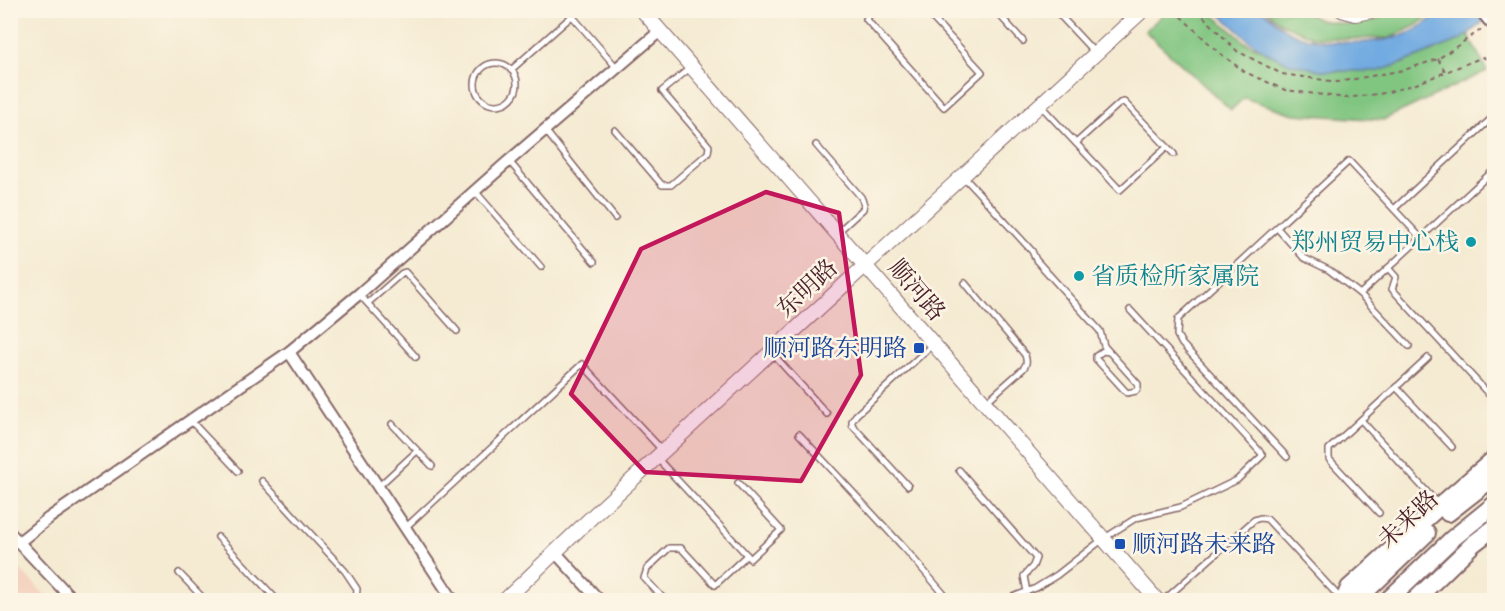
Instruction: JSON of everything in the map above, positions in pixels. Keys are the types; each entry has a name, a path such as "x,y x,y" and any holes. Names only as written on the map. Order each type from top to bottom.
{"main road":[{"path":"1344,600 1349,588 1494,459"},
{"name":"未来路","path":"1357,600 1437,522 1494,477"},
{"name":"未来路","path":"1388,600 1452,539 1494,505"},
{"path":"1415,600 1473,544 1494,528"}],"street":[{"name":"东明路","path":"505,600 659,454 1143,10"},
{"path":"1341,10 1355,14 1376,10"},
{"name":"顺河路","path":"651,14 660,31 691,67 1157,600"},
{"path":"19,542 49,518 289,352 359,294 475,190 660,31"},
{"path":"289,352 453,600"},
{"path":"10,533 73,600"},
{"path":"555,552 600,600"}],"lane":[{"path":"567,10 617,68"},
{"path":"875,10 866,19 944,107 982,72 925,10"},
{"path":"995,10 1023,41"},
{"path":"1055,10 1095,54"},
{"path":"511,70 572,16"},
{"path":"492,63 498,63 511,70 516,82 511,98 495,105 479,97 476,92 475,79 482,69 492,63"},
{"path":"615,130 662,185 671,186 708,153 709,146 662,91 691,67"},
{"path":"1076,143 1120,103 1124,102 1174,154"},
{"path":"1040,105 1120,190 1167,147"},
{"path":"1394,209 1494,116"},
{"path":"545,130 615,218"},
{"path":"816,145 861,197 864,204 862,209 837,233"},
{"path":"509,161 594,262"},
{"path":"1287,457 1182,344 1177,335 1178,319 1349,161 1421,238"},
{"path":"1360,294 1494,170"},
{"path":"963,176 1032,251 1035,260 1100,331 1104,346 1138,384 1136,391 1127,393 1096,359 1096,356 1103,351 1109,352"},
{"path":"475,190 541,267"},
{"path":"1277,228 1305,258 1329,270 1360,294 1409,346"},
{"path":"1388,268 1396,277 1392,289 1494,400"},
{"path":"368,303 405,272 457,332"},
{"path":"965,283 1024,355 1027,364 985,403"},
{"path":"359,294 416,357"},
{"path":"1005,600 1027,592 1057,575 1103,539 1136,518 1181,507 1237,480 1263,455 1130,310"},
{"path":"908,486 852,425 852,421 933,344"},
{"path":"771,351 827,414"},
{"path":"1379,513 1329,459 1329,449 1428,358"},
{"path":"405,528 582,364 750,559 781,530 738,483"},
{"path":"1396,387 1452,447"},
{"path":"190,420 238,471"},
{"path":"1360,420 1440,506"},
{"path":"392,424 432,466"},
{"path":"799,434 949,600"},
{"path":"378,487 417,451"},
{"path":"959,470 1036,558 1033,566 1024,576 1027,592"},
{"path":"262,482 345,571 357,589 356,600"},
{"path":"1164,600 1254,520 1260,518 1267,519 1344,600"},
{"path":"218,537 277,600"},
{"path":"665,600 644,578 647,569 669,548 681,548 715,585 747,555"},
{"path":"179,573 205,600"}],"path":[{"path":"1174,10 1217,51 1245,72 1285,90 1346,98 1385,93 1416,84 1483,57 1494,66"},
{"path":"1197,10 1237,51 1282,74 1338,82 1404,70 1438,59 1488,20"},
{"path":"1438,59 1445,71"}],"highlighted area":[{"path":"766,192 839,213 861,375 801,481 645,472 571,394 641,249"}],"shaded area":[{"path":"11,560 50,600 11,600"}],"green space":[{"path":"1167,11 1209,11 1245,42 1296,65 1403,63 1468,34 1487,71 1383,120 1294,114 1244,98 1231,110 1145,31"},
{"path":"1267,11 1302,11 1320,20 1346,24 1372,21 1396,11 1437,11 1415,26 1390,38 1346,39 1313,37 1282,24"}],"water":[{"path":"1259,10 1269,15 1285,29 1301,36 1332,42 1366,42 1398,37 1411,32 1441,11 1494,10 1494,13 1462,39 1379,71 1324,71 1288,63 1250,41 1216,11"}],"place":[{"name":"郑州贸易中心栈","path":"1471,242"},
{"name":"省质检所家属院","path":"1079,276"},
{"name":"顺河路东明路","path":"919,348"},
{"name":"顺河路未来路","path":"1120,544"}]}
